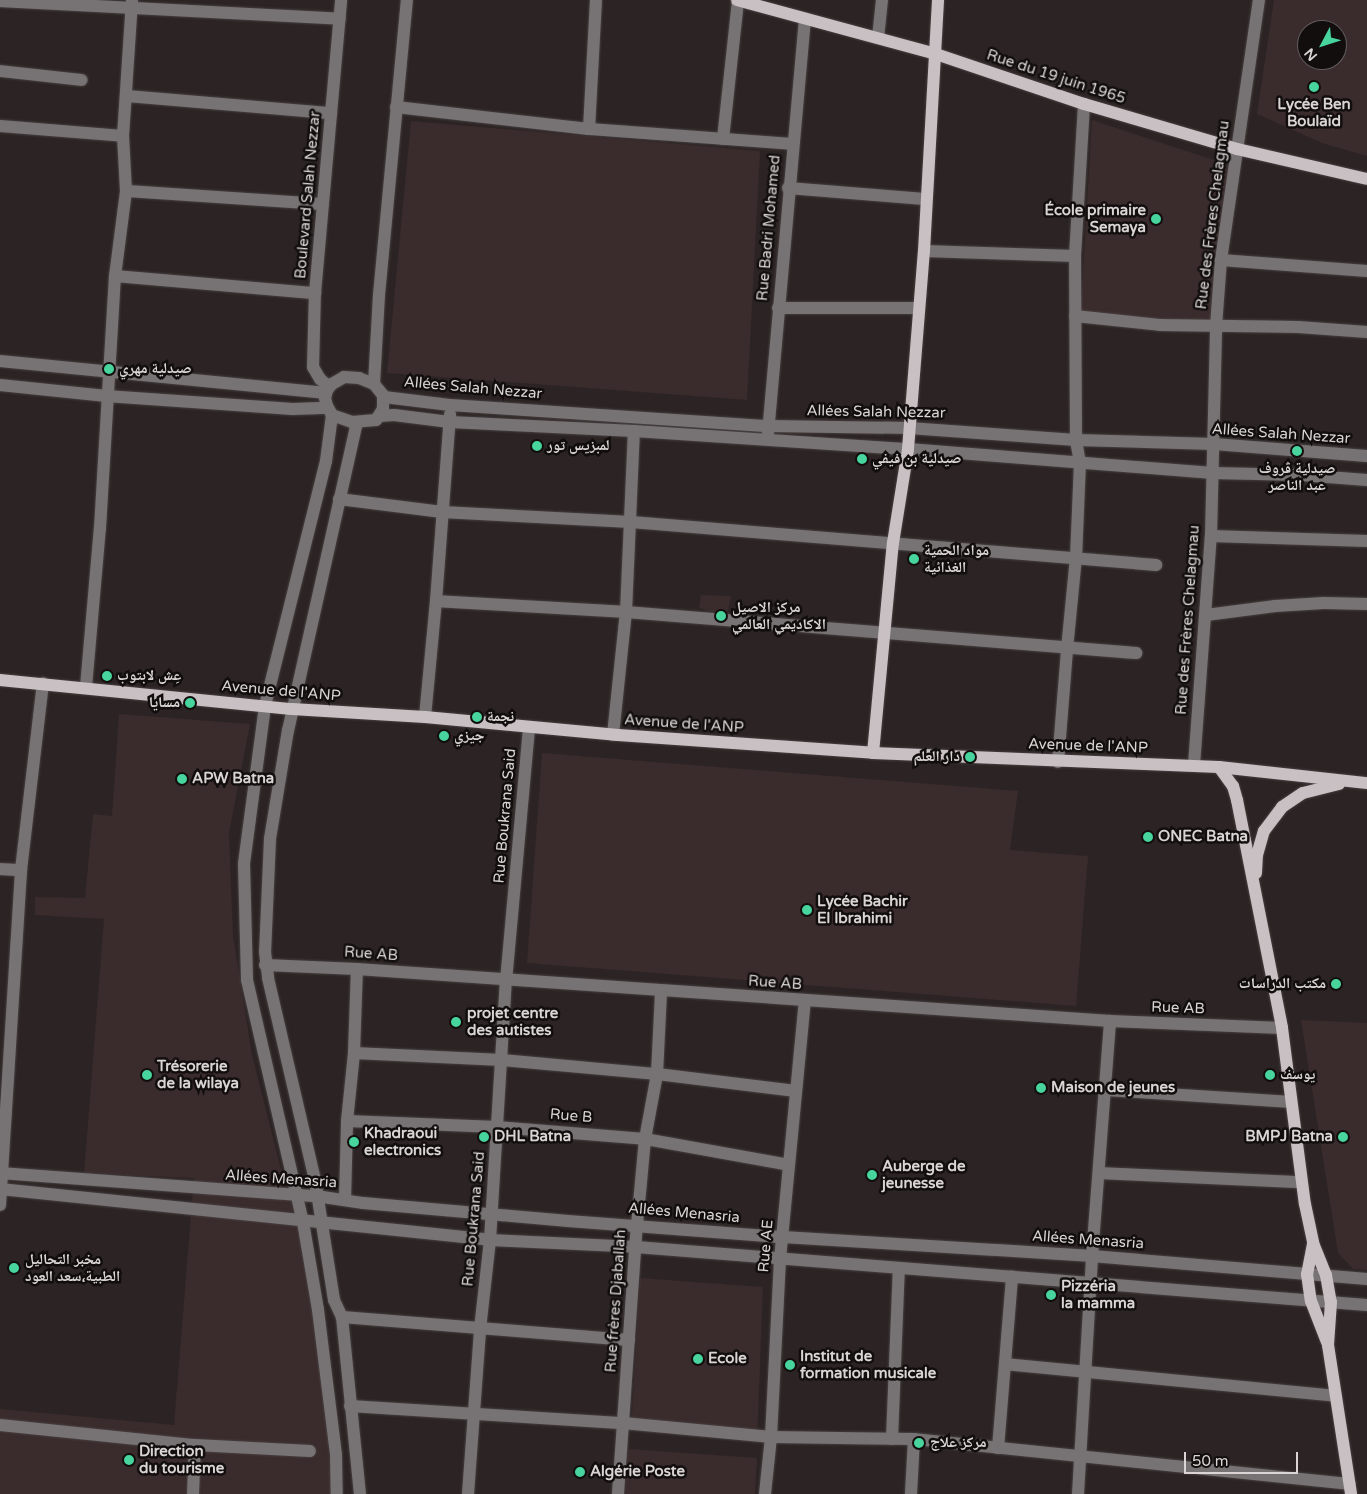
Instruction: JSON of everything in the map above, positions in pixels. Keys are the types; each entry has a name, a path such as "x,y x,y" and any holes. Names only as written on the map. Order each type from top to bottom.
{"main road":[{"name":"Rue du 19 juin 1965","path":"737,0 936,54 1084,104 1237,149 1367,179"},
{"path":"873,753 893,543 908,448 924,251 925,199 936,54 938,0"},
{"name":"Avenue de l'ANP","path":"0,680 86,687 292,709 425,717 613,735 873,753 1058,762 1194,765 1367,784"},
{"path":"1219,767 1227,776 1235,793 1256,888 1282,1028 1301,1182 1313,1243 1326,1275 1331,1302 1328,1345 1350,1489"},
{"path":"1256,888 1257,854 1264,831 1273,817 1292,799 1303,793 1347,782"},
{"path":"1313,1243 1307,1274 1311,1301 1328,1345"}],"street":[{"name":"Boulevard Salah Nezzar","path":"328,390 313,367 315,293 341,0"},
{"path":"374,384 396,107 407,0"},
{"path":"588,129 596,0"},
{"path":"723,139 737,0"},
{"path":"878,38 882,0"},
{"name":"Rue des Frères Chelagmau","path":"1194,765 1211,536 1216,326 1221,260 1259,0"},
{"path":"0,1 132,3 340,19"},
{"path":"86,687 100,528 108,371 126,191 123,136 132,3"},
{"name":"Rue Badri Mohamed","path":"767,440 804,19"},
{"path":"0,71 82,80"},
{"path":"127,96 331,113"},
{"path":"1058,762 1066,648 1076,558 1080,463 1076,440 1075,256 1084,104"},
{"path":"396,107 588,129 792,144"},
{"path":"0,126 123,136"},
{"path":"788,188 925,199"},
{"path":"126,191 323,204"},
{"path":"924,251 1075,256"},
{"path":"1221,260 1367,271"},
{"path":"116,276 315,293"},
{"path":"778,308 918,308"},
{"path":"1075,316 1160,324 1298,327 1367,332"},
{"path":"0,361 328,390"},
{"path":"337,1494 336,1455 318,1310 303,1222 247,980 244,864 264,706 296,586 326,461 330,412 325,398 328,390 344,377 359,378 374,384 384,397 380,416"},
{"path":"0,384 106,396 330,412 338,418 357,422 372,422 380,416 394,415 450,422 908,448 1213,474 1301,475 1367,480"},
{"name":"Allées Salah Nezzar","path":"384,397 450,405 768,426 909,428 1076,440 1214,444 1367,456"},
{"path":"425,717 436,601 450,405"},
{"path":"357,422 292,709 270,839 266,965 315,1180 316,1196 334,1300 342,1317 360,1494"},
{"path":"613,735 626,612 634,431"},
{"path":"339,499 442,512 631,522 1156,565"},
{"path":"1211,536 1367,540"},
{"path":"296,586 318,594"},
{"path":"436,601 626,612 1136,653"},
{"path":"1206,615 1275,606 1324,603 1367,604"},
{"path":"0,1205 0,1173 21,870 43,683"},
{"name":"Rue Boukrana Said","path":"468,1494 480,1329 490,1240 490,1214 506,981 529,728"},
{"path":"0,869 21,870"},
{"name":"Rue AB","path":"266,965 357,969 805,1002 1110,1021 1282,1028"},
{"path":"345,1200 347,1122 354,1053 357,969"},
{"name":"Rue frères Djaballah","path":"618,1494 637,1225 645,1139 657,1074 661,991"},
{"name":"Rue AE","path":"765,1494 771,1436 780,1259 805,1002"},
{"path":"1078,1494 1090,1284 1110,1021"},
{"path":"354,1053 502,1060 657,1074 796,1092"},
{"path":"1105,1090 1290,1102"},
{"name":"Rue B","path":"347,1122 497,1127 645,1139 789,1165"},
{"name":"Allées Menasria","path":"0,1173 316,1196 490,1214 782,1237 1092,1256 1367,1279"},
{"path":"1099,1173 1301,1182"},
{"path":"1,1189 490,1240 636,1247 1367,1305"},
{"path":"892,1439 899,1268"},
{"path":"998,1448 1012,1277"},
{"path":"342,1317 629,1340"},
{"path":"1005,1364 1335,1396"},
{"path":"350,1406 623,1423 771,1436 914,1439 1350,1489"},
{"path":"0,1424 195,1445 310,1451"},
{"path":"910,1494 914,1439"},
{"path":"193,1494 195,1445"}],"shaded area":[{"name":"Lycée Ben Boulaïd","path":"1274,0 1367,0 1367,156 1322,143 1257,114"},
{"name":"École primaire Semaya","path":"1092,120 1232,166 1217,332 1080,323"},
{"path":"411,121 760,151 747,400 387,373"},
{"path":"701,595 731,596 727,617 699,608"},
{"path":"119,714 250,724 229,833 233,935 252,1055 285,1185 301,1232 313,1294 328,1438 331,1494 0,1494 0,1409 174,1425 194,1178 84,1173 104,919 35,915 35,897 85,898 93,814 112,816"},
{"name":"Lycée Bachir El Ibrahimi","path":"542,753 1018,791 1010,850 1088,856 1076,1006 527,963"},
{"path":"1301,1020 1367,1023 1367,1270 1353,1269 1338,1253"},
{"name":"Ecole","path":"640,1278 763,1287 757,1440 631,1431"},
{"path":"628,1449 757,1458 755,1494 625,1494"}],"place":[{"name":"Lycée Ben Boulaïd","path":"1314,87"},
{"name":"École primaire Semaya","path":"1156,219"},
{"name":"صيدلية مهري","path":"109,369"},
{"name":"لمبزيس تور","path":"537,446"},
{"name":"صيدلية ڨروف عبد الناصر","path":"1297,451"},
{"name":"صيدلية بن فيفي","path":"862,459"},
{"name":"مواد الحمية الغذائية","path":"914,559"},
{"name":"مركز الاصيل الاكاديمي العالمي","path":"721,616"},
{"name":"عِش لابتوب","path":"107,676"},
{"name":"مسايا","path":"190,703"},
{"name":"نجمة","path":"477,717"},
{"name":"جيزي","path":"444,736"},
{"name":"دار العلم","path":"970,757"},
{"name":"APW Batna","path":"182,779"},
{"name":"ONEC Batna","path":"1148,837"},
{"name":"Lycée Bachir El Ibrahimi","path":"807,910"},
{"name":"مكتب الدراسات","path":"1336,984"},
{"name":"projet centre des autistes","path":"456,1022"},
{"name":"Trésorerie de la wilaya","path":"147,1075"},
{"name":"يوسف","path":"1270,1075"},
{"name":"Maison de jeunes","path":"1041,1088"},
{"name":"DHL Batna","path":"484,1137"},
{"name":"BMPJ Batna","path":"1343,1137"},
{"name":"Khadraoui electronics","path":"354,1142"},
{"name":"Auberge de jeunesse","path":"872,1175"},
{"name":"مخبر التحاليل الطبية،سعد العود","path":"14,1268"},
{"name":"Pizzéria la mamma","path":"1051,1295"},
{"name":"Ecole","path":"698,1359"},
{"name":"Institut de formation musicale","path":"790,1365"},
{"name":"مركز علاج","path":"919,1443"},
{"name":"Direction du tourisme","path":"129,1460"},
{"name":"Algérie Poste","path":"580,1472"}]}
